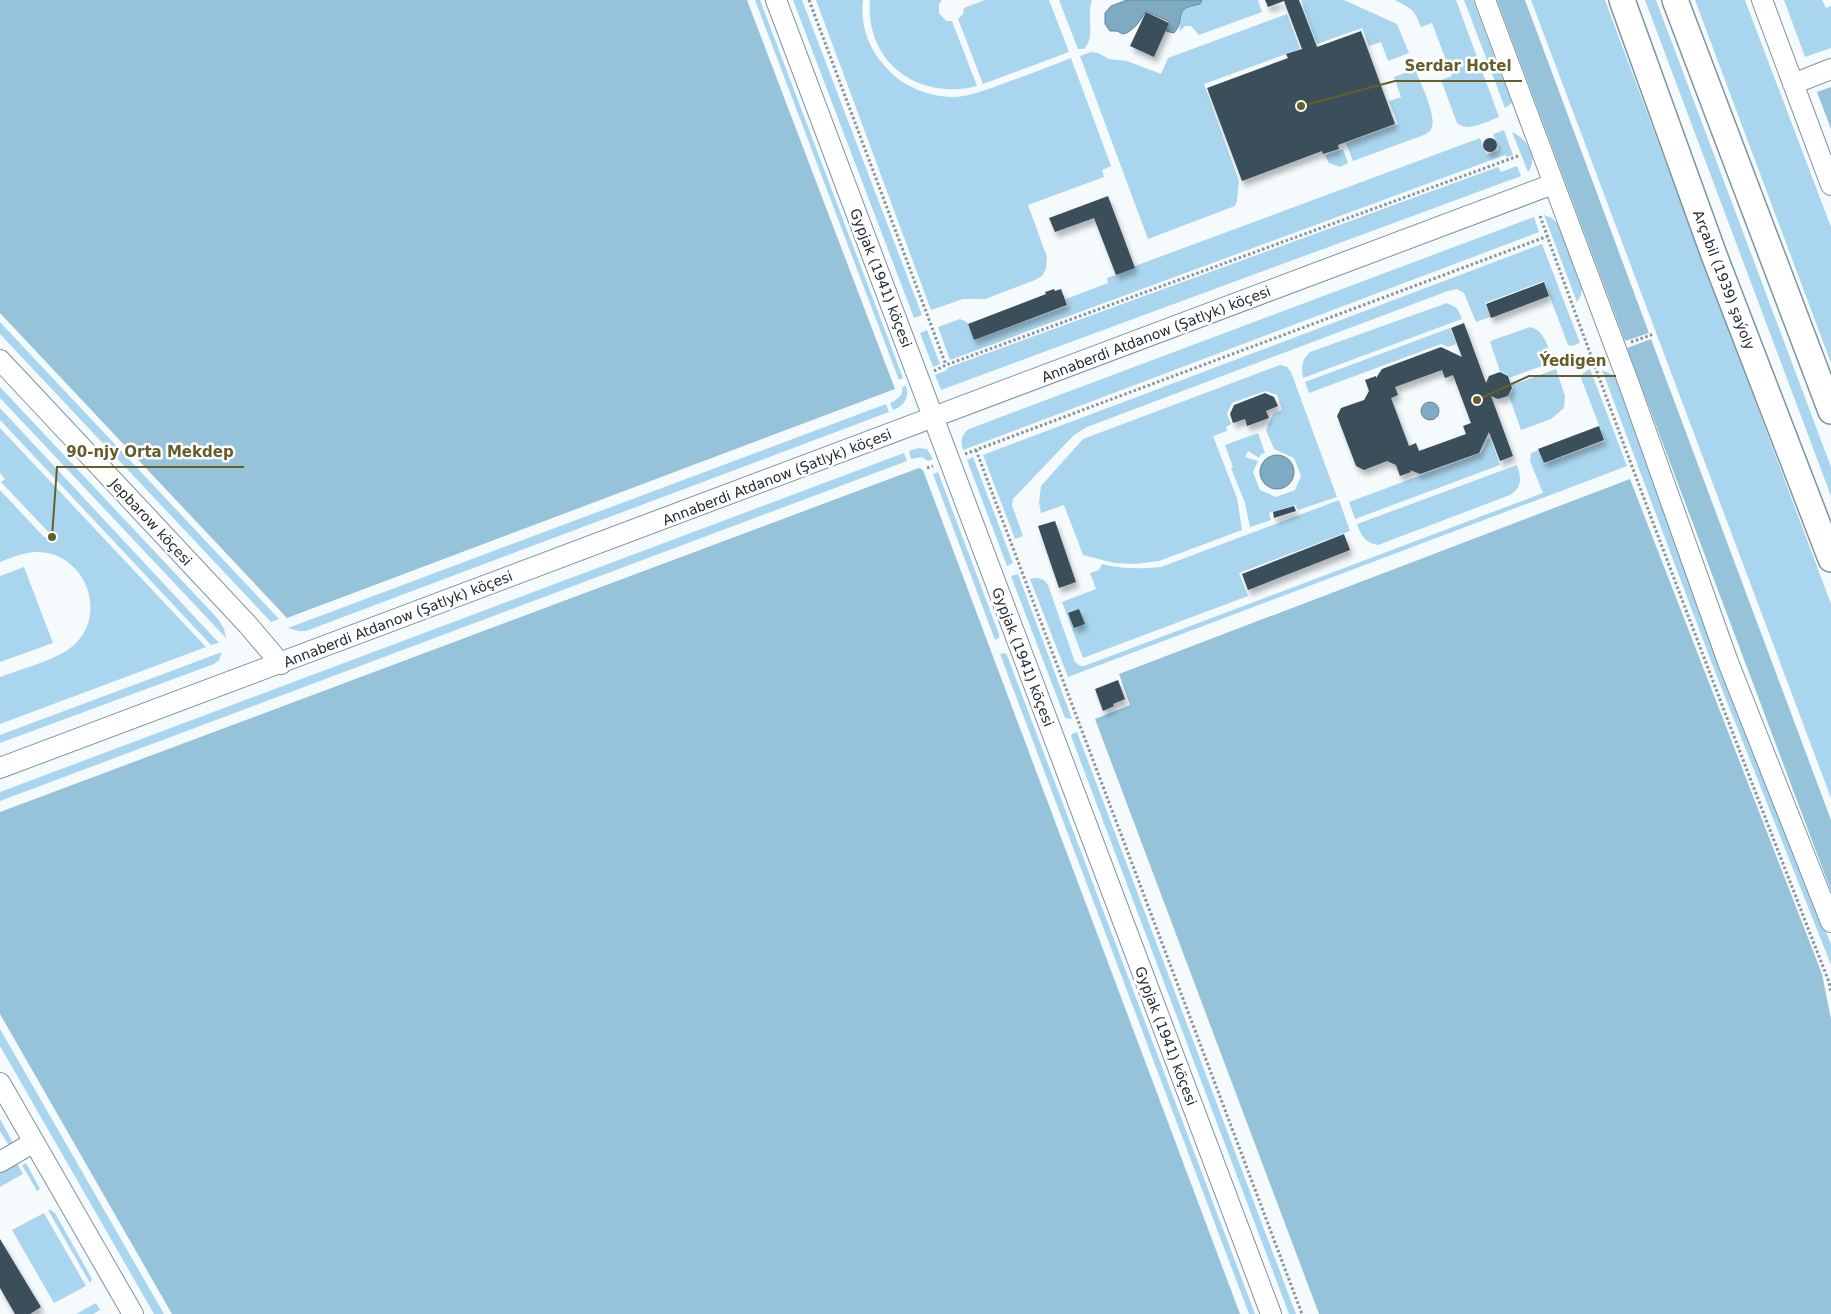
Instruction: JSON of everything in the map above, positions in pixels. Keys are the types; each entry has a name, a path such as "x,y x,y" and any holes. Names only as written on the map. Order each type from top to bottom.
{"main road":[{"name":"Arçabil (1939) şaýoly","path":"1622,0 1714,255 1831,559"},
{"path":"1675,0 1831,411"}],"street":[{"name":"Gypjak (1941) köçesi","path":"776,0 1271,1314"},
{"path":"1485,0 1615,348 1728,662 1831,922"},
{"path":"1762,0 1831,185"},
{"path":"1793,84 1831,69"},
{"name":"Annaberdi Atdanow (Şatlyk) köçesi","path":"0,768 1554,184"},
{"name":"Jepbarow köçesi","path":"0,360 241,618 280,664"},
{"path":"0,1084 132,1314"},
{"path":"0,1162 34,1142"}],"path":[{"path":"809,0 946,365"},
{"path":"934,371 1518,156"},
{"path":"1540,216 1705,663 1829,982 1831,993"},
{"path":"964,454 1548,236"},
{"path":"1615,348 1654,334"},
{"path":"976,450 1302,1314"}],"shaded area":[{"path":"0,0 747,0 895,389 287,618 0,313"},
{"path":"755,0 760,0 903,378 899,380"},
{"path":"793,0 802,0 922,315 914,318"},
{"path":"816,0 863,0 862,9 866,34 873,50 883,64 891,73 911,87 933,95 957,97 969,95 1071,58 1111,166 1102,170 1104,177 1028,205 1047,257 1046,269 1042,276 985,299 963,299 931,310"},
{"path":"870,0 942,0 939,4 939,13 946,21 952,21 977,86 955,89 935,88 916,82 899,72 886,58 876,42 871,22"},
{"path":"985,0 1049,0 1069,52 983,84 958,19 963,14 964,8"},
{"path":"1059,0 1092,0 1090,6 1089,39 1084,49 1078,49"},
{"path":"1127,0 1202,0 1200,4 1182,11 1178,28 1174,33 1166,31 1170,22 1146,11 1136,25 1127,33 1110,31 1105,24 1105,13 1111,6"},
{"path":"1203,0 1258,0 1262,12 1199,35 1191,26 1185,26 1180,31 1180,19 1183,12 1189,7 1200,4"},
{"path":"1301,0 1344,0 1397,24 1409,53 1388,61 1381,42 1369,46 1362,28 1317,44"},
{"path":"1394,0 1456,0 1499,117 1472,127 1461,126 1457,123 1441,80 1452,76 1432,23 1421,27 1411,10"},
{"path":"1464,0 1473,0 1512,103 1505,108"},
{"path":"1497,0 1525,0 1649,333 1625,341"},
{"path":"1531,0 1605,0 1831,604 1831,798"},
{"path":"1645,0 1656,0 1831,467 1831,496"},
{"path":"1695,0 1745,0 1831,227 1831,363"},
{"path":"1784,0 1822,0 1826,8 1831,6 1831,48 1805,57"},
{"path":"1287,14 1300,49 1204,84 1239,181 1235,206 1148,239 1080,56 1091,52 1098,53 1109,59 1127,61 1161,74 1168,58"},
{"path":"1415,69 1430,106 1433,121 1431,130 1424,135 1353,161 1346,143 1398,124 1389,101 1401,97 1394,77"},
{"path":"1831,87 1831,129 1817,92"},
{"path":"1504,130 1513,155 1507,157 1505,155 950,360 938,327 960,319 967,322 974,340 1068,306 1066,299 1108,283 1107,278 1135,268 1135,266 1480,138 1486,155 1499,150 1493,134"},
{"path":"1512,132 1522,139 1530,149 1532,161 1528,172"},
{"path":"1343,149 1348,163 1340,167 1329,163 1325,155"},
{"path":"1517,166 1521,176 941,390 935,375 947,370 947,368 1498,167 1501,172"},
{"path":"1544,215 1552,218 1559,225 1582,287 1581,295 1577,302"},
{"path":"1534,217 1539,232 963,450 962,438 969,429"},
{"path":"1542,244 1580,343 1572,346 1568,345 1544,281 1485,303 1490,317 1476,322 1464,293 1457,289 1448,291 1087,427 1074,435 1013,499 1012,505 1023,536 1015,539 983,455"},
{"path":"1447,303 1457,308 1462,319 1303,378 1303,364 1305,357 1310,352"},
{"path":"0,322 279,619 271,622 0,334"},
{"path":"1530,327 1540,332 1543,336 1553,362 1509,378 1508,375 1500,371 1490,342"},
{"path":"1450,328 1456,344 1448,347 1441,344 1309,393 1305,382"},
{"path":"927,330 940,364 933,367 920,333"},
{"path":"1651,339 1831,820 1831,891 1627,348"},
{"path":"1280,365 1287,367 1291,372 1337,497 1298,510 1295,505 1269,513 1271,520 1250,527 1245,503 1231,468 1233,467 1225,445 1258,433 1265,453 1261,454 1259,458 1248,451 1245,457 1258,461 1253,472 1260,490 1276,497 1295,490 1301,476 1294,458 1274,449 1266,430 1273,414 1282,410 1277,395 1265,391 1232,403 1227,414 1231,424 1226,427 1227,431 1213,436 1237,498 1242,530 1159,561 1135,564 1114,563 1083,555 1064,505 1041,513 1039,502 1041,486 1083,439"},
{"path":"1556,369 1565,396 1564,408 1551,419 1521,430 1509,396 1513,388 1512,385"},
{"path":"1590,369 1627,466 1068,677 1030,579 1040,579 1048,585 1075,662 1080,666 1084,666 1543,493 1530,461 1531,453 1538,450 1544,464 1605,441 1581,378 1582,374"},
{"path":"1602,370 1613,375 1619,385 1831,944 1831,965 1714,669"},
{"path":"906,386 907,397 905,401 893,410 890,403 899,397 902,387"},
{"path":"0,387 219,620 226,638 0,398"},
{"path":"1430,402 1436,405 1439,411 1436,417 1430,420 1424,417 1421,411 1424,405"},
{"path":"886,404 889,412 306,631 288,628"},
{"path":"0,408 219,643 211,645 0,420"},
{"path":"0,428 206,647 0,724 0,677 51,659 69,649 85,630 90,616 90,601 86,587 79,574 69,563 56,555 30,552 0,562 0,490 44,537 54,538 1,482 5,479 0,473"},
{"path":"1490,438 1500,465 1355,519 1349,502 1481,453 1487,439"},
{"path":"918,448 927,449 933,459 928,461 922,457 911,459 909,451"},
{"path":"904,453 907,461 0,801 0,792"},
{"path":"1277,455 1289,460 1294,472 1289,484 1277,489 1265,484 1260,472 1265,460"},
{"path":"973,457 1013,563 1007,566 967,460"},
{"path":"1517,465 1520,482 1517,489 1510,495 1378,545 1367,540 1362,535 1357,524"},
{"path":"919,468 923,470 1240,1314 172,1314 0,1014 0,812"},
{"path":"938,472 999,634 999,638 995,640 933,474"},
{"path":"1630,479 1822,974 1831,1019 1831,1314 1319,1314 1095,719 1130,705 1119,674"},
{"path":"1339,500 1350,531 1239,573 1248,596 1083,658 1062,602 1096,589 1090,573 1099,570 1102,564 1131,568 1161,567"},
{"path":"24,567 53,643 0,662 0,576"},
{"path":"1018,574 1072,719 1065,718 1011,576"},
{"path":"222,652 219,660 214,664 0,743 0,735"},
{"path":"1005,653 1255,1314 1249,1314 1000,654"},
{"path":"1077,732 1296,1314 1289,1314 1071,736"},
{"path":"0,1029 164,1314 154,1314 0,1046"},
{"path":"0,1119 13,1143 11,1149 0,1131"},
{"path":"16,1161 23,1174 0,1187 0,1170"},
{"path":"26,1163 40,1189 37,1191 22,1165"},
{"path":"48,1210 55,1213 92,1279 90,1283"},
{"path":"44,1213 86,1286 54,1303 12,1230"},
{"path":"96,1303 100,1310 93,1314 76,1314"}],"building":[{"path":"1265,0 1299,0 1317,47 1361,31 1395,124 1338,145 1339,149 1323,154 1322,151 1242,181 1207,88 1288,58 1286,54 1302,49 1284,1 1268,7"},
{"path":"1146,12 1169,23 1154,57 1130,46"},
{"path":"1487,138 1493,138 1497,145 1493,152 1487,152 1483,148 1483,142"},
{"path":"1108,196 1135,268 1116,275 1094,218 1055,232 1049,218"},
{"path":"1544,282 1549,296 1491,318 1486,304"},
{"path":"1054,289 1055,291 1061,289 1067,305 974,340 968,324 1046,294 1045,292"},
{"path":"1464,323 1486,383 1489,376 1500,372 1508,376 1512,388 1508,396 1498,399 1491,396 1513,456 1500,461 1489,432 1479,453 1420,474 1410,470 1411,472 1400,476 1396,465 1387,461 1364,470 1356,466 1337,416 1341,408 1364,400 1369,391 1365,380 1376,376 1376,378 1382,369 1441,347 1462,357 1451,328","holes":["1442,370 1445,378 1453,375 1471,423 1463,426 1466,434 1419,451 1416,443 1409,446 1391,398 1398,395 1395,387"]},
{"path":"1265,393 1274,397 1278,406 1266,411 1269,418 1247,426 1245,419 1233,423 1230,414 1234,405"},
{"path":"1599,426 1604,440 1544,463 1538,449"},
{"path":"1294,506 1296,511 1274,518 1273,512"},
{"path":"1055,521 1076,582 1059,588 1038,526"},
{"path":"1344,534 1350,550 1248,590 1242,574"},
{"path":"1079,609 1085,624 1074,628 1068,613"},
{"path":"1118,680 1125,699 1103,711 1095,689"},
{"path":"0,1239 41,1307 30,1314 15,1314 0,1288"}],"place":[{"name":"Serdar Hotel","path":"1301,106"},
{"name":"Ýedigen","path":"1477,400"},
{"name":"90-njy Orta Mekdep","path":"52,537"}]}
